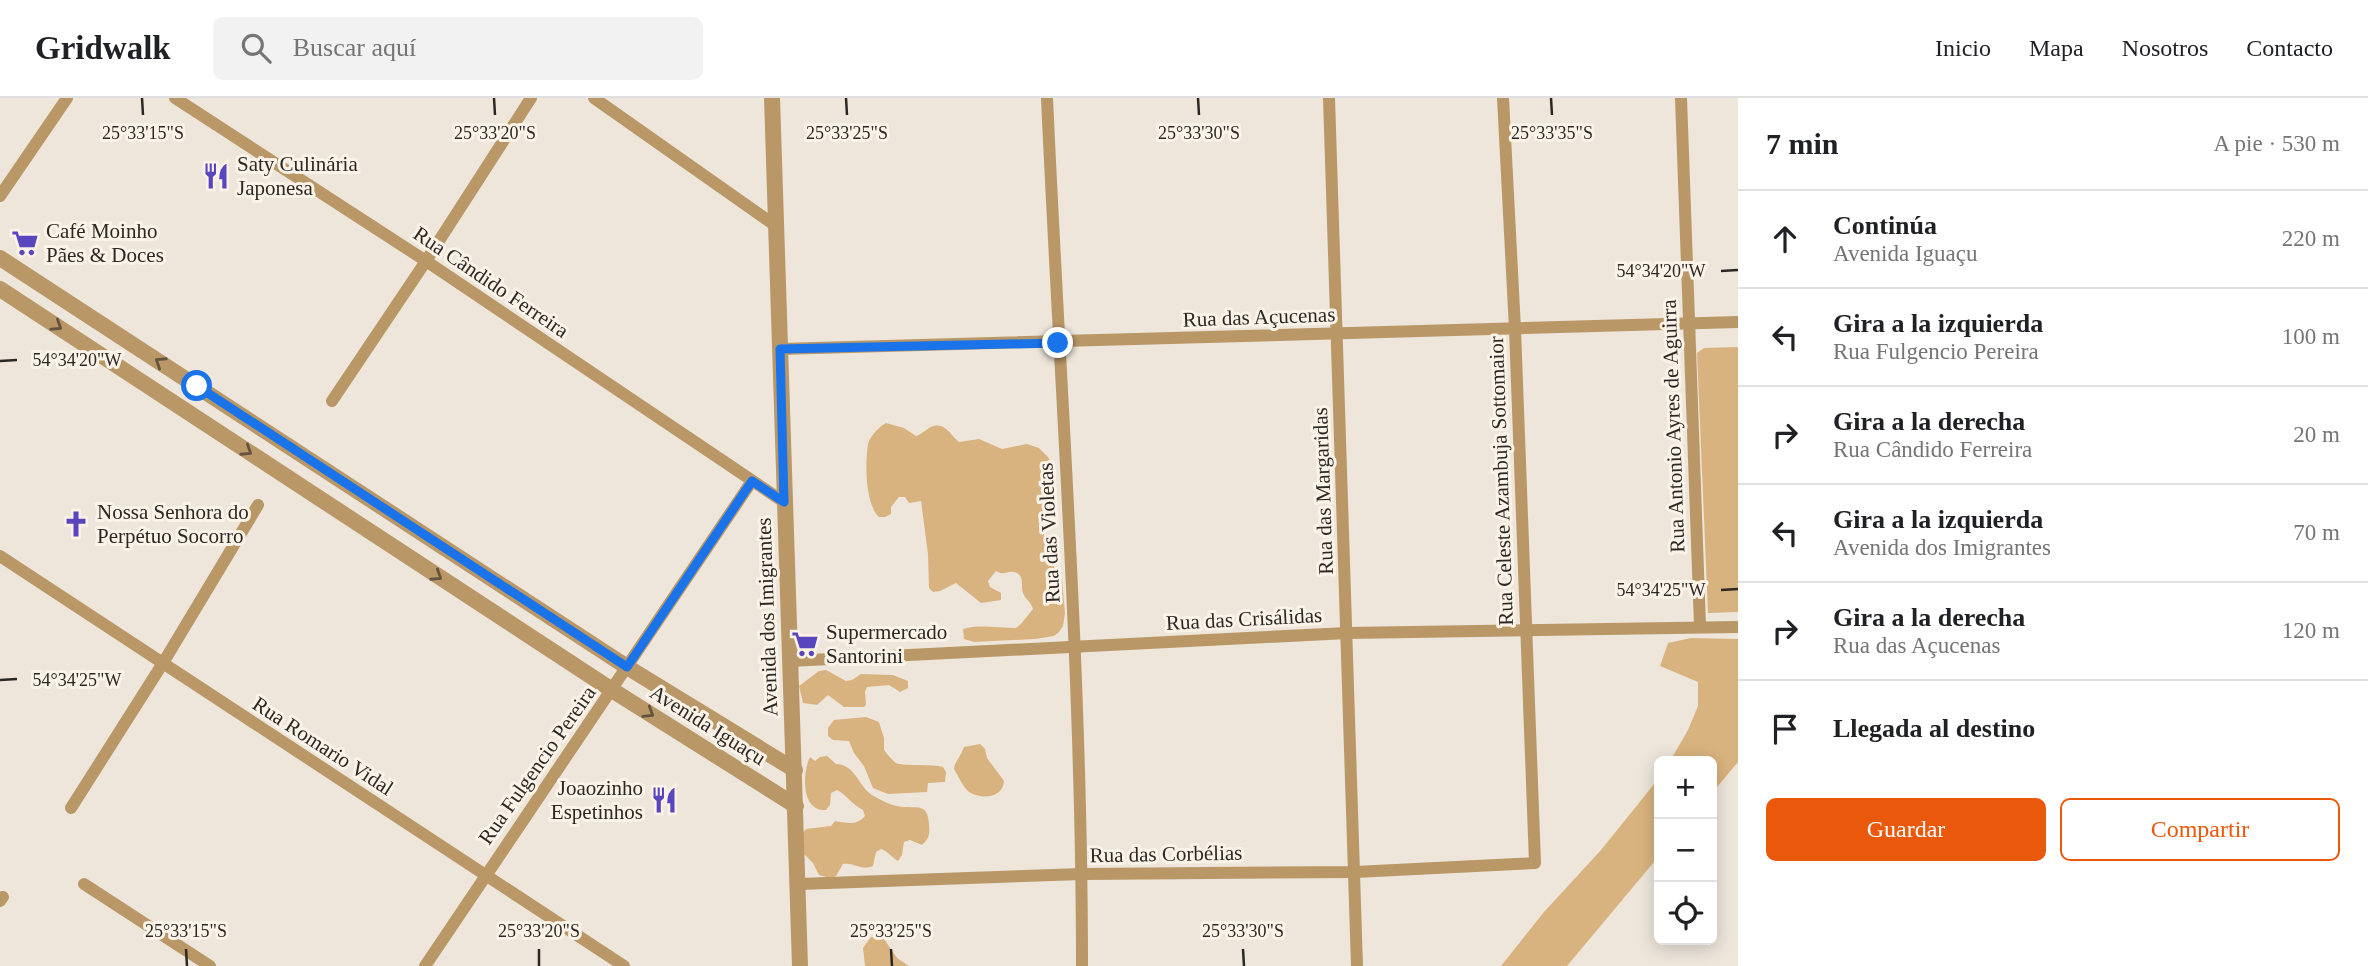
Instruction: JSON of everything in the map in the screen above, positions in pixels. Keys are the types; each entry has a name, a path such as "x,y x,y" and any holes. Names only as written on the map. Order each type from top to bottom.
{"street":[{"path":"0,196 67,98"},
{"name":"Rua Cândido Ferreira","path":"175,98 426,261 784,502"},
{"path":"332,401 531,98"},
{"path":"594,98 776,226"},
{"name":"Avenida dos Imigrantes","path":"772,98 800,966"},
{"name":"Rua das Violetas","path":"1047,98 1074,647 1082,874 1082,966"},
{"name":"Rua das Margaridas","path":"1329,98 1357,966"},
{"name":"Rua Celeste Azambuja Sottomaior","path":"1503,98 1515,329 1535,863"},
{"name":"Rua Antonio Ayres de Aguirra","path":"1681,98 1700,626"},
{"name":"Avenida Iguaçu","path":"0,258 627,667 795,770"},
{"name":"Avenida Iguaçu","path":"0,289 612,690 796,806"},
{"name":"Rua das Açucenas","path":"780,349 1738,322"},
{"name":"Rua Fulgencio Pereira","path":"425,966 752,481"},
{"path":"71,808 163,663 258,505"},
{"name":"Rua Romario Vidal","path":"0,556 624,966"},
{"name":"Rua das Crisálidas","path":"790,661 1347,634 1738,627"},
{"name":"Rua das Corbélias","path":"799,884 1082,874 1355,872 1535,863"},
{"path":"84,884 210,966"}],"shaded area":[{"path":"1738,347 1738,612 1708,613 1697,353 1704,348"},
{"path":"886,423 904,428 916,436 931,427 940,426 959,442 979,439 1002,449 1027,444 1039,448 1048,457 1054,469 1054,483 1042,522 1045,541 1054,551 1054,570 1062,580 1065,613 1059,632 1054,636 1035,639 974,642 964,639 963,629 982,626 1016,628 1033,609 1023,593 1020,576 1014,572 996,571 988,581 990,587 1001,593 1001,600 981,603 956,583 940,591 933,592 929,588 928,554 921,501 909,503 905,497 899,497 891,507 891,514 885,517 879,517 871,503 866,472 868,444 875,432"},
{"path":"1691,638 1738,639 1738,762 1717,787 1717,756 1673,756 1698,706 1698,682 1660,666 1668,643"},
{"path":"826,670 846,681 861,674 893,675 908,681 908,688 900,692 889,685 867,687 864,707 844,707 828,695 817,705 803,703 799,686 819,671"},
{"path":"866,717 879,722 884,738 884,750 894,762 943,767 946,772 945,782 928,783 927,792 888,794 873,788 849,741 833,740 828,736 828,728 834,720"},
{"path":"980,744 1004,781 1000,791 986,797 969,792 954,769 964,747"},
{"path":"827,756 836,764 848,768 868,791 884,802 923,809 928,817 929,828 924,843 922,845 910,840 904,842 898,861 881,849 876,852 873,866 865,868 843,864 836,876 830,878 819,875 804,854 802,834 806,829 831,826 835,821 855,823 865,816 863,810 837,790 831,793 830,805 826,810 812,805 806,790 807,764 810,757 815,761"},
{"path":"1654,784 1654,862 1567,966 1501,966 1544,912 1601,850"},
{"path":"871,937 884,939 897,958 909,966 865,966 863,948"}],"place":[{"name":"Saty Culinária Japonesa","path":"216,176"},
{"name":"Café Moinho Pães & Doces","path":"25,243"},
{"name":"Nossa Senhora do Perpétuo Socorro","path":"76,524"},
{"name":"Supermercado Santorini","path":"805,644"},
{"name":"Joaozinho Espetinhos","path":"664,800"}],"route":[{"path":"197,386 627,667 752,481 784,502 780,349 1058,343"}]}
